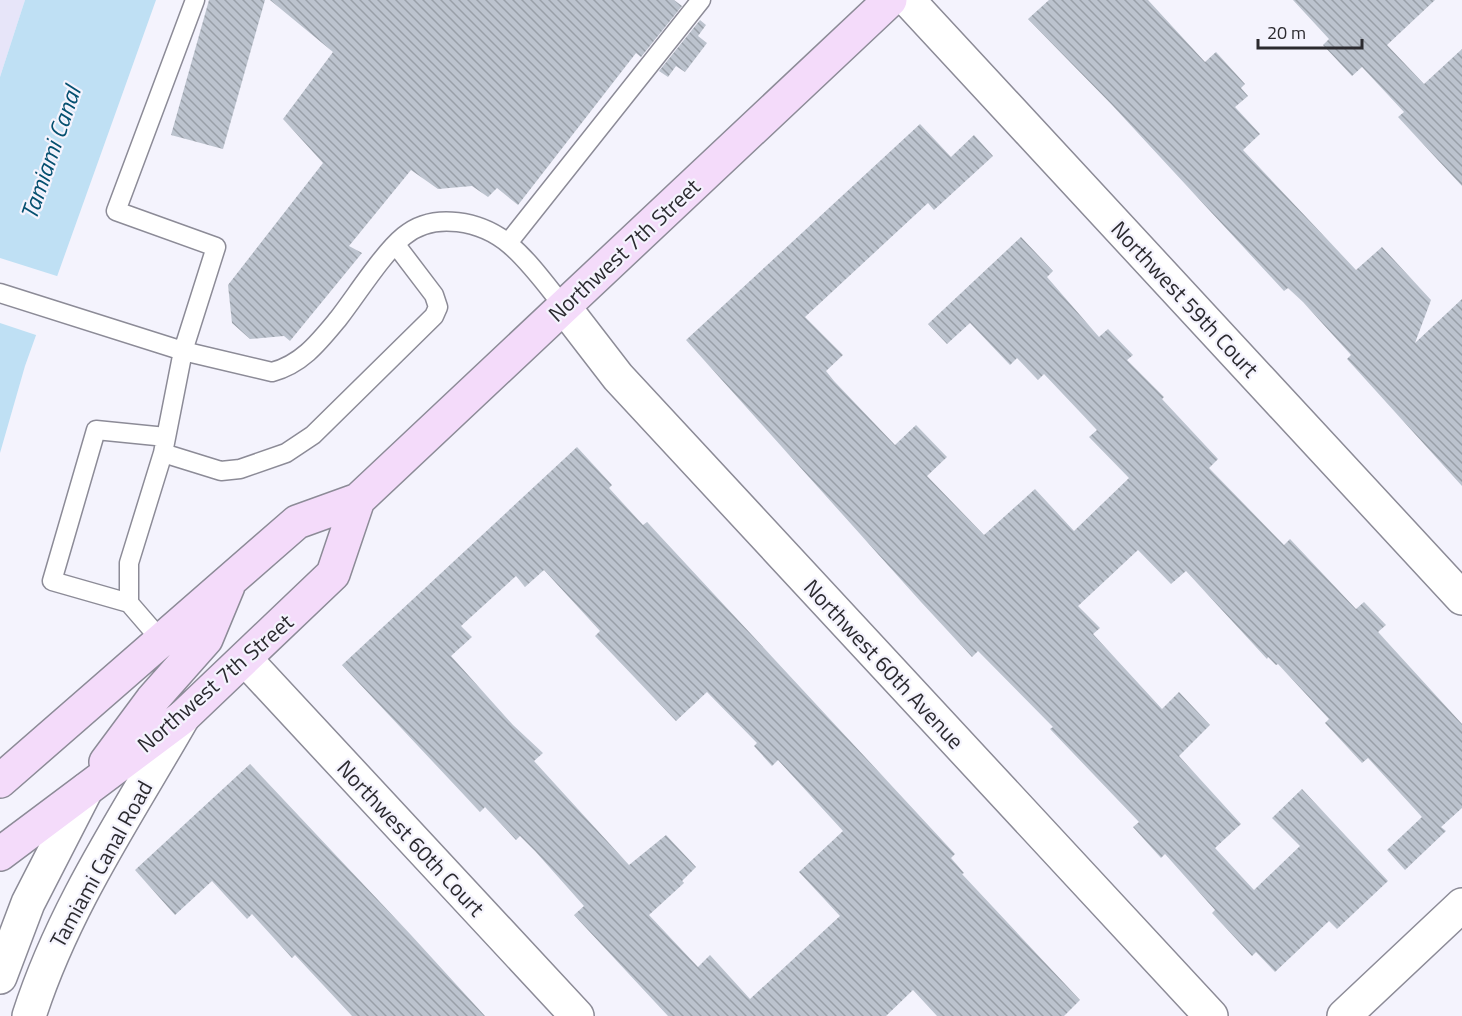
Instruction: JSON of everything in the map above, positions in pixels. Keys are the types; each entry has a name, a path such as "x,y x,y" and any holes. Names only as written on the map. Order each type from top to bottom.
{"main road":[{"name":"Northwest 7th Street","path":"0,781 297,522 358,501 889,2"},
{"name":"Northwest 7th Street","path":"0,854 183,717 246,660 333,574 358,501"},
{"path":"86,790 152,700 206,639 232,577"}],"street":[{"name":"Northwest 59th Court","path":"889,2 1462,598"},
{"name":"Northwest 60th Avenue","path":"564,307 618,377 1211,1016"},
{"name":"Northwest 60th Court","path":"246,660 577,1016"},
{"name":"Tamiami Canal Road","path":"29,1016 59,934 89,876 183,717"},
{"name":"Tamiami Canal Road","path":"0,977 28,903 86,790"},
{"path":"1344,1016 1462,905"}],"lane":[{"path":"129,603 129,563 165,445 183,351 216,247 116,211 195,0"},
{"path":"508,243 701,0"},
{"path":"0,293 183,351 272,372 286,368 302,358 320,342 407,234 425,224 455,221 472,225 508,243 564,307"},
{"path":"161,640 129,603 51,581 96,430 165,445 221,471 286,453 313,435 434,316 438,307 434,295 396,245"}],"shaded area":[{"path":"0,0 25,0 0,77"}],"water":[{"name":"Tamiami Canal","path":"25,0 156,0 25,366 0,453 0,77"}],"pier":[{"path":"0,258 60,277 39,336 0,323"}],"building":[{"path":"209,0 265,0 223,149 171,135"},
{"path":"270,0 674,0 682,6 641,57 636,53 518,205 497,188 488,197 472,186 438,189 411,170 349,246 362,253 290,341 284,336 250,339 232,323 228,285 323,163 283,119 333,52"},
{"path":"1049,0 1148,0 1205,62 1216,52 1245,84 1241,88 1248,96 1235,107 1260,134 1243,150 1356,270 1382,247 1431,300 1415,343 1462,299 1462,486 1347,359 1351,355 1303,302 1288,288 1284,291 1112,105 1028,19"},
{"path":"1293,0 1435,0 1387,45 1424,84 1462,49 1462,186 1398,117 1404,112 1362,67 1352,76 1323,45 1329,39"},
{"path":"700,20 706,25 698,36 707,43 685,72 676,66 668,77 659,71"},
{"path":"920,124 951,157 974,135 993,156 934,210 928,203 805,317 843,355 826,371 834,381 895,445 916,425 947,457 927,476 984,535 1035,489 1074,531 1129,478 1089,437 1097,430 1044,374 1038,380 1017,358 1010,365 970,323 947,344 928,324 1021,237 1053,271 1047,277 1099,337 1108,329 1133,355 1127,360 1164,397 1162,399 1218,459 1209,468 1284,545 1290,539 1356,609 1364,602 1386,625 1378,632 1462,724 1462,808 1441,827 1446,831 1405,870 1387,850 1422,817 1368,758 1362,763 1325,723 1329,719 1278,664 1276,665 1268,657 1267,659 1186,571 1171,584 1138,550 1078,606 1100,628 1093,634 1162,709 1179,692 1210,725 1179,756 1241,824 1215,848 1254,890 1300,846 1272,818 1302,789 1388,881 1337,929 1329,921 1275,972 1256,952 1252,956 1212,913 1215,910 1165,854 1161,858 1133,827 1139,822 1050,729 1053,727 978,651 972,657 686,340"},
{"path":"577,447 612,485 609,488 643,525 647,522 955,854 951,858 964,873 962,874 1080,1000 1064,1016 937,1016 913,990 886,1016 668,1016 574,915 584,906 535,851 520,836 516,840 485,807 480,812 342,665","holes":["544,570 600,631 595,636 676,721 707,692 757,743 754,746 772,766 778,760 843,831 799,872 840,916 750,999 710,955 698,967 649,915 684,883 682,881 696,867 666,835 629,865 534,761 543,753 513,725 451,656 472,637 461,626 516,576 525,587"]},
{"path":"250,764 485,1016 352,1016 295,955 292,958 252,914 247,919 212,881 175,915 135,870"}]}
